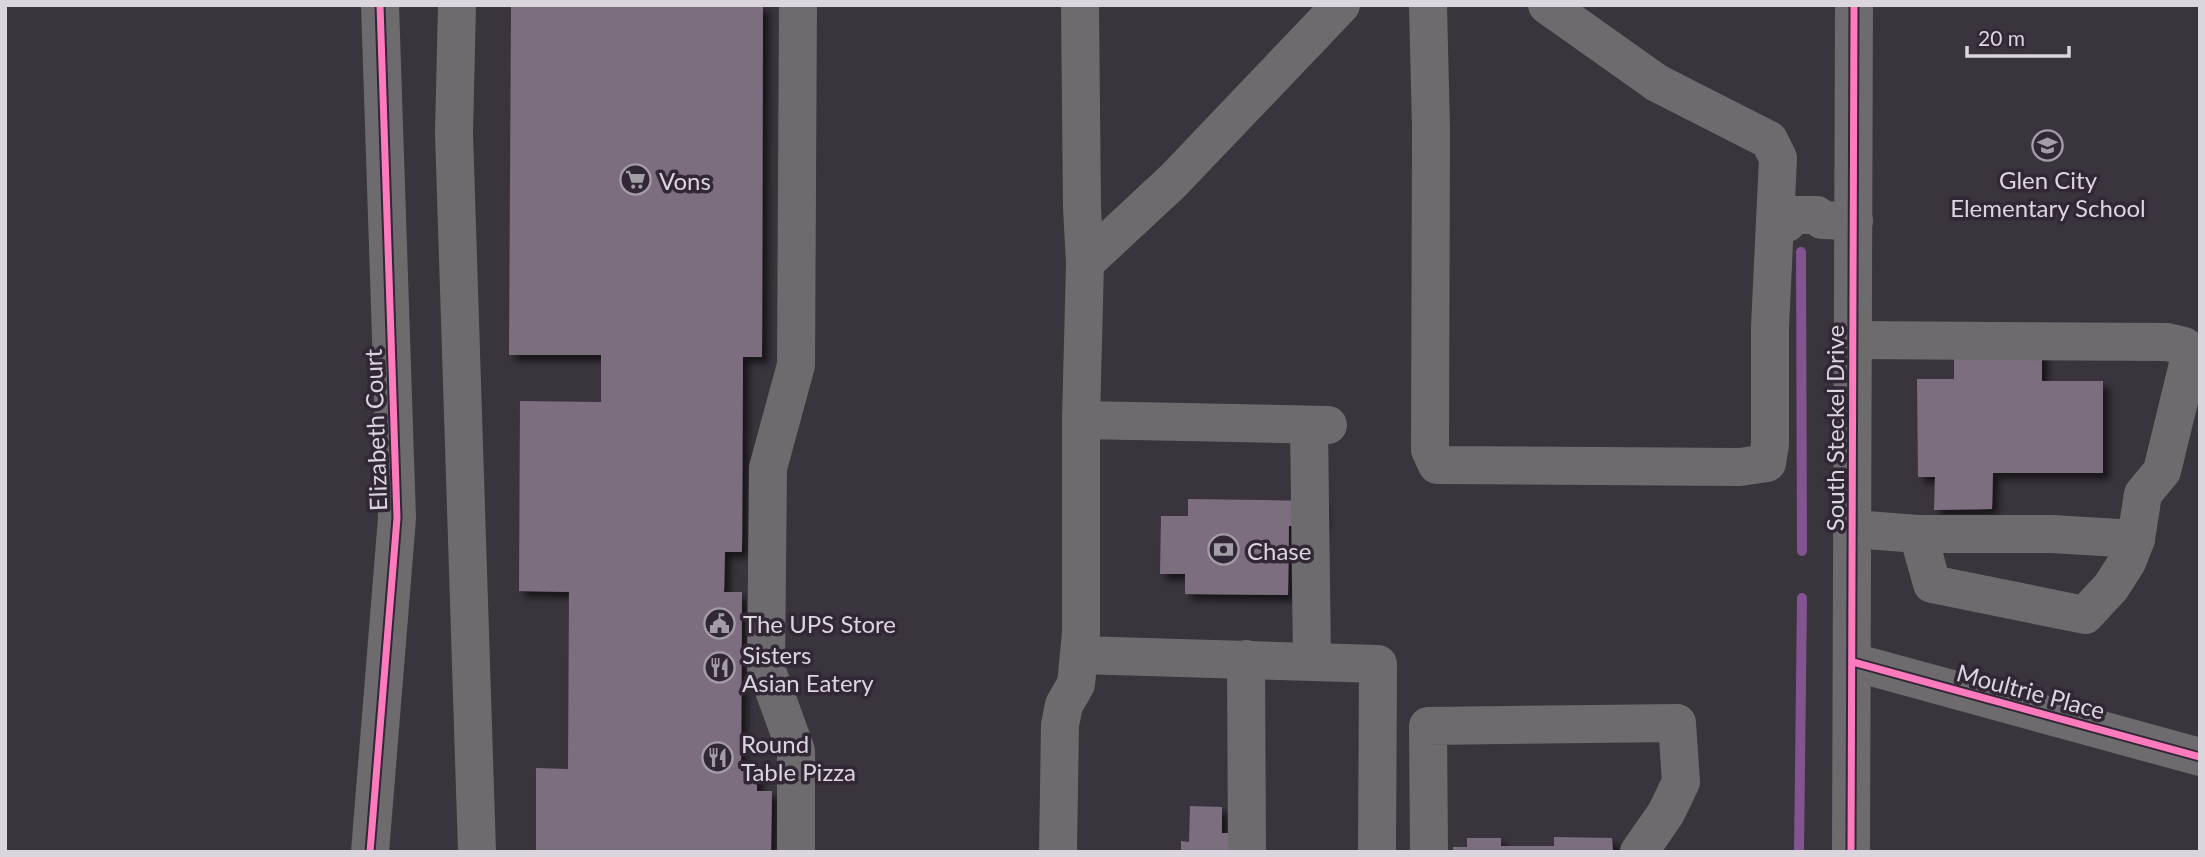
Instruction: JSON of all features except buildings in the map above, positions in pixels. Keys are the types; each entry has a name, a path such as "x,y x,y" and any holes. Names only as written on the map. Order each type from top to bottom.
{"street":[{"name":"Elizabeth Court","path":"370,852 397,518 380,5"},
{"path":"457,5 454,133 477,852"},
{"path":"796,852 796,751 766,668 768,468 796,365 798,5"},
{"path":"1058,852 1060,725 1064,705 1076,684 1080,655 1085,263 1080,5"},
{"path":"1085,263 1172,181 1341,5"},
{"path":"1428,5 1431,129 1430,450 1437,465 1740,467 1767,463 1770,444 1770,327 1810,222 1769,140 1657,83 1547,5"},
{"name":"South Steckel Drive","path":"1851,852 1854,340 1810,222 1854,5"},
{"path":"1854,340 2167,342 2184,346 2189,360 2162,471 2143,494 2136,539 2127,562 2111,587 2085,615 1932,584 1918,534"},
{"path":"1081,421 1319,425 1312,661"},
{"path":"1853,529 1918,534 2052,534 2136,539"},
{"path":"1080,655 1378,664 1377,852"},
{"path":"1246,659 1248,852"},
{"name":"Moultrie Place","path":"1853,662 2200,757"},
{"path":"1429,852 1428,726 1677,723 1681,782 1666,813 1639,852"}],"waterway":[{"path":"1801,252 1802,551"},
{"path":"1799,852 1802,598"}],"cycle path":[{"path":"370,852 397,518 380,5"},
{"path":"1851,852 1854,5"},
{"path":"1853,662 2200,757"}],"place":[{"name":"Glen City Elementary School","path":"2048,145"},
{"name":"Vons","path":"636,180"},
{"name":"Chase","path":"1224,550"},
{"name":"The UPS Store","path":"720,623"},
{"name":"Sisters Asian Eatery","path":"719,668"},
{"name":"Round Table Pizza","path":"718,757"}]}
